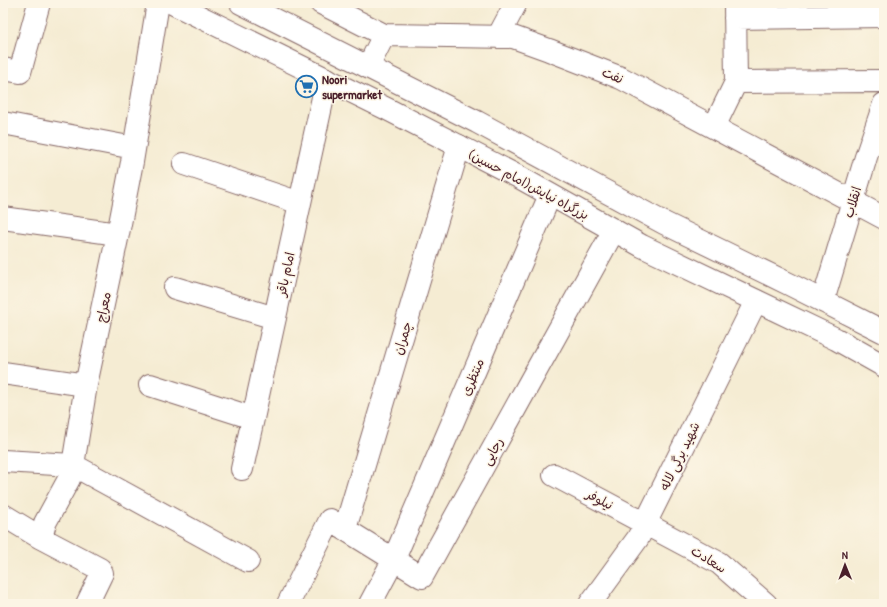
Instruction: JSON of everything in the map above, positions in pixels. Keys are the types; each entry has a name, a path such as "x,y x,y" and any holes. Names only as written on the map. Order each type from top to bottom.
{"main road":[{"path":"3,69 20,72 39,3"},
{"name":"معراج","path":"41,538 45,523 69,479 73,465 86,385 118,234 134,148 158,3"},
{"name":"بزرگراه نیایش(امام حسین)","path":"172,3 459,146 642,246 836,339 884,366"},
{"path":"242,3 477,122 664,223 884,332"},
{"name":"نفت","path":"321,3 384,35 513,37 621,78 884,218"},
{"path":"498,37 516,3"},
{"path":"714,127 736,82 735,10 884,16"},
{"path":"368,66 384,35"},
{"name":"امام باقر","path":"242,469 327,79"},
{"path":"736,82 884,81"},
{"name":"انقلاب","path":"823,301 884,104"},
{"path":"3,123 134,148"},
{"name":"چمران","path":"288,604 337,524 459,146"},
{"path":"184,164 300,203"},
{"name":"منتظری","path":"370,604 394,560 550,195"},
{"path":"3,218 118,234"},
{"name":"رجایی","path":"337,524 422,577 614,230"},
{"path":"175,288 275,318"},
{"name":"شهید برگی لاله","path":"590,604 638,538 646,524 756,301"},
{"path":"3,373 86,385"},
{"path":"150,385 253,418"},
{"path":"3,461 73,465 248,561"},
{"name":"نیلوفر","path":"554,475 646,524"},
{"path":"3,515 41,538 100,569 102,573 87,604"},
{"name":"سعادت","path":"646,524 719,563 766,604"}],"place":[{"name":"Noori supermarket","path":"306,86"}]}
